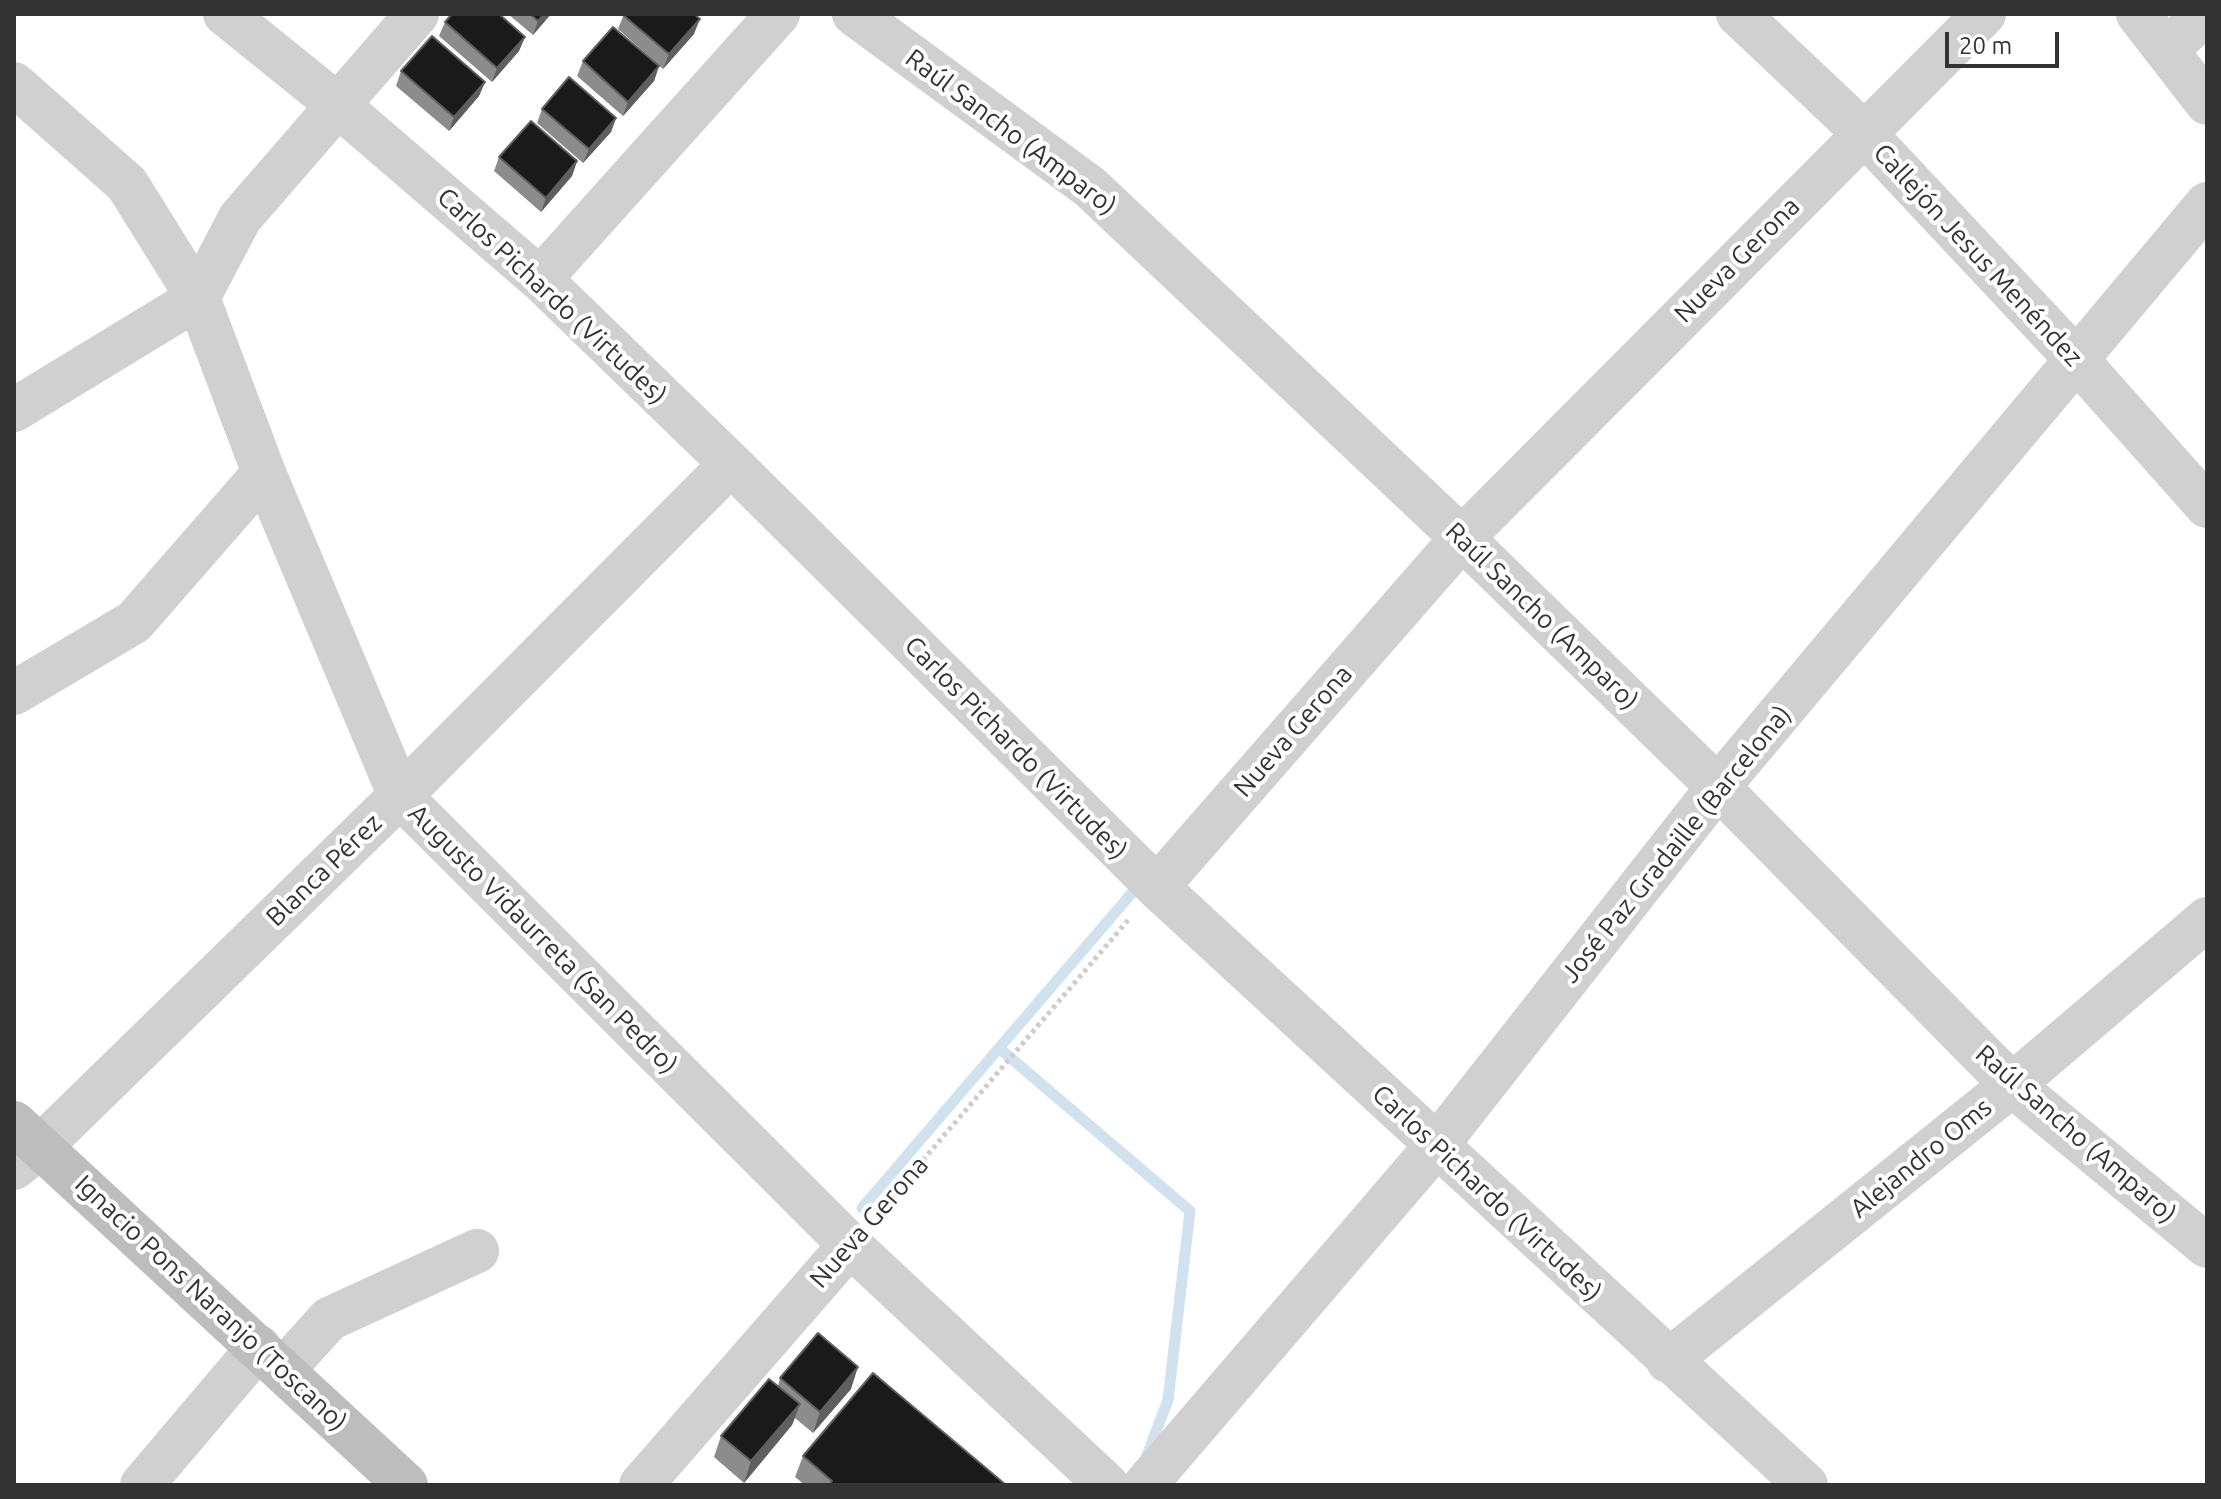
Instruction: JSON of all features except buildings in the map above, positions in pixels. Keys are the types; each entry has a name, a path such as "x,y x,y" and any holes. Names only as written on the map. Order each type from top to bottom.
{"street":[{"name":"Carlos Pichardo (Virtudes)","path":"225,14 339,106 540,279 1157,887 1806,1485"},
{"path":"14,410 198,298 240,218 417,14"},
{"path":"540,279 778,14"},
{"name":"Raúl Sancho (Amparo)","path":"854,14 1090,187 1462,538 1718,787 2012,1085 2207,1246"},
{"name":"Callejón Jesus Menéndez","path":"1738,14 1864,133 2077,360 2207,506"},
{"name":"Nueva Gerona","path":"1157,887 1462,538 1984,14"},
{"path":"2138,14 2207,103"},
{"path":"2166,50 2206,14"},
{"name":"Augusto Vidaurreta (San Pedro)","path":"14,84 127,184 198,298 264,473 400,796 850,1245 1107,1485"},
{"name":"José Paz Gradaille (Barcelona)","path":"1145,1485 1437,1145 1718,787 2207,204"},
{"name":"Blanca Pérez","path":"23,1146 400,796 731,464"},
{"path":"14,693 134,622 264,473"},
{"name":"Alejandro Oms","path":"1668,1361 2012,1085 2207,919"},
{"name":"Ignacio Pons Naranjo (Toscano)","path":"23,1146 271,1359 406,1485"},
{"name":"Nueva Gerona","path":"641,1485 850,1245"},
{"path":"142,1485 271,1359 329,1319 477,1251"}],"path":[{"name":"Nueva Gerona","path":"850,1245 1157,887"}],"waterway":[{"path":"862,1208 1137,887"},
{"path":"999,1048 1190,1211 1168,1400 1146,1458"}]}
